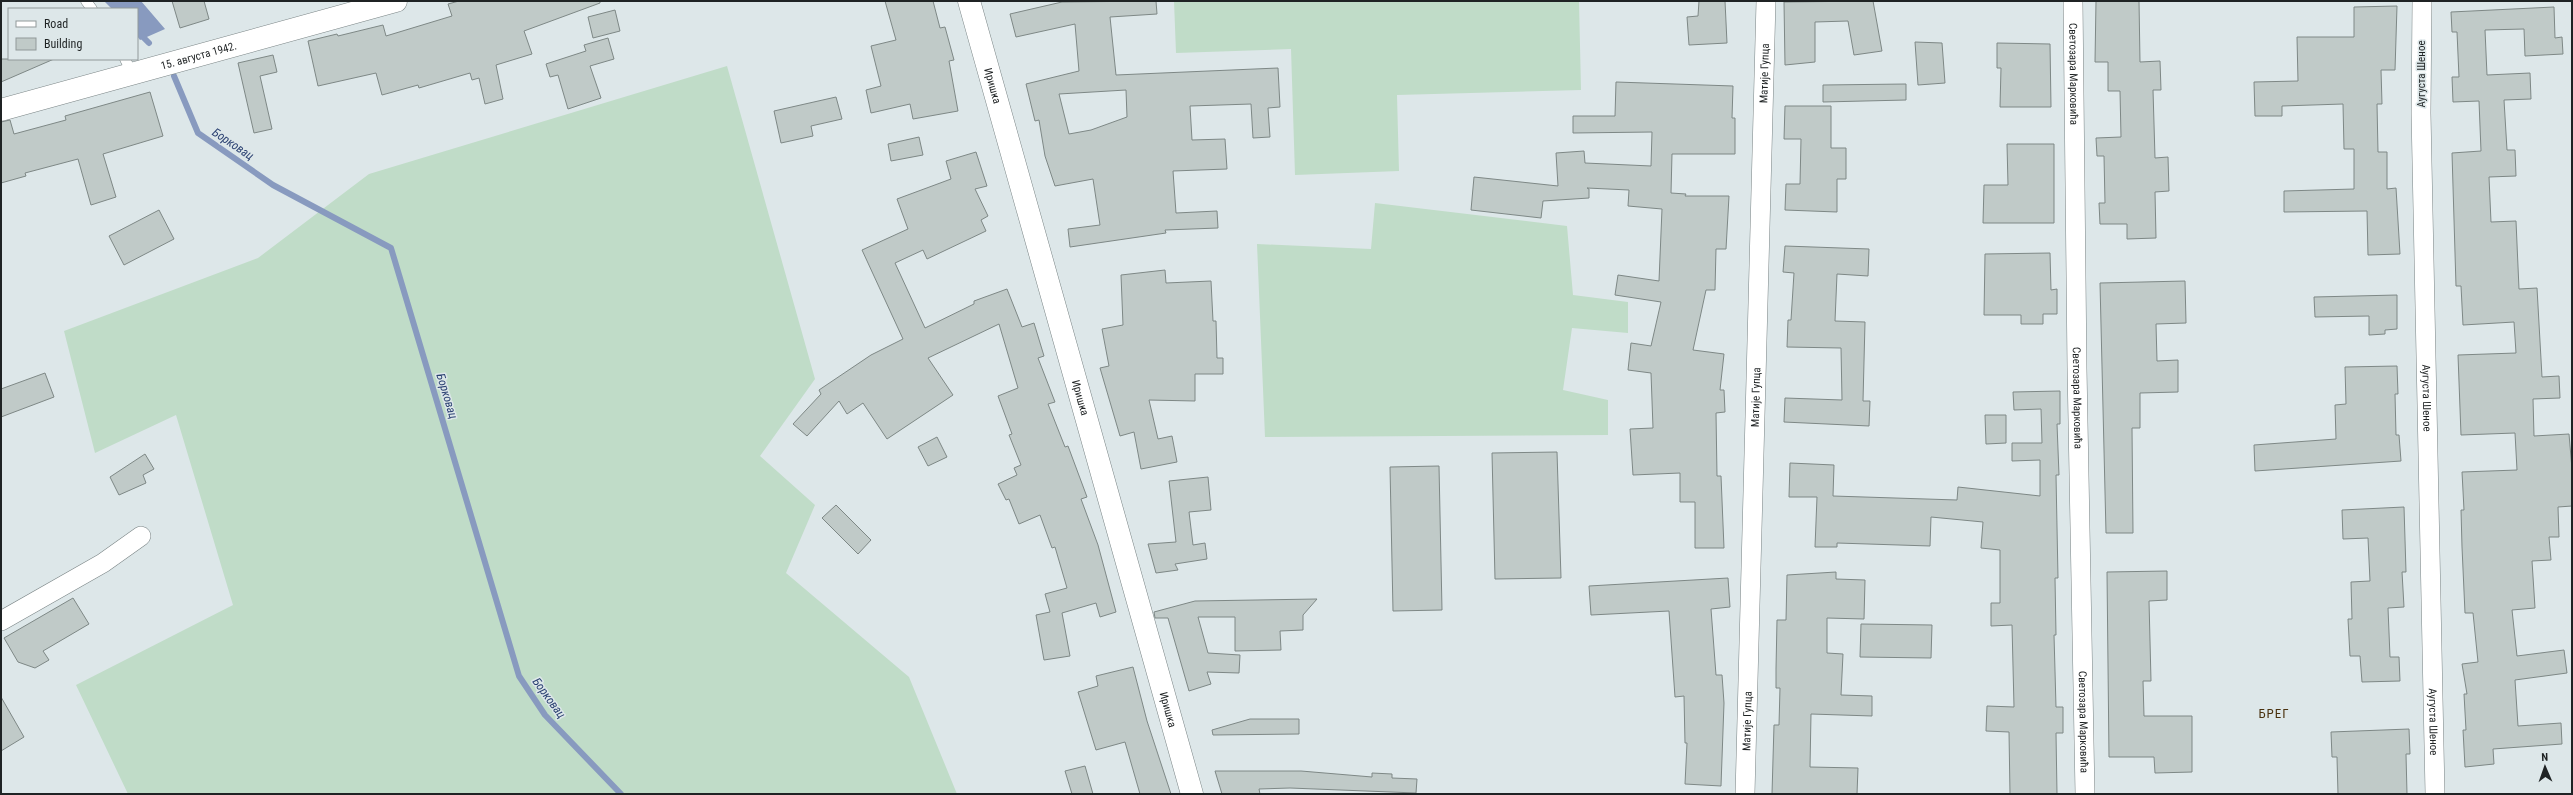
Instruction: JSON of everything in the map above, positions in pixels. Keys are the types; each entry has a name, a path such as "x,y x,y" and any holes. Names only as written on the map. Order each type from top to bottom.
{"street":[{"name":"15. августа 1942.","path":"1,110 129,66 396,1"},
{"name":"Иришка","path":"969,1 1192,794"},
{"name":"Матије Гупца","path":"1745,794 1766,1"},
{"name":"Светозара Марковића","path":"2074,1 2077,376 2085,794"},
{"name":"Аугуста Шеное","path":"2422,1 2421,129 2436,794"},
{"path":"1,621 103,563 141,536"}],"green space":[{"path":"1174,1 1579,1 1581,90 1397,95 1399,171 1295,175 1291,49 1176,53"},
{"path":"727,66 815,379 760,456 815,505 786,573 909,677 957,794 128,794 76,685 233,605 176,415 95,453 64,331 258,258 369,174"},
{"path":"1375,203 1567,226 1573,295 1628,302 1628,333 1572,328 1563,390 1608,400 1608,435 1265,437 1257,244 1371,249"}],"water":[{"path":"104,1 141,1 165,29 140,40 138,37 138,8 111,8"}],"building":[{"path":"172,1 204,1 209,19 180,28"},
{"path":"459,1 600,1 600,3 524,31 532,54 496,65 503,99 485,104 479,78 472,80 470,73 419,88 418,85 382,95 376,73 318,86 308,41 337,34 338,36 383,25 386,36 452,16 448,4"},
{"path":"885,1 933,1 940,28 945,27 954,60 949,61 958,111 913,119 910,104 871,113 866,90 881,86 871,46 896,40"},
{"path":"1156,1 1157,14 1110,17 1116,75 1278,68 1280,107 1268,108 1270,137 1253,138 1251,104 1190,106 1192,140 1225,139 1227,169 1173,171 1176,213 1217,211 1218,228 1165,230 1166,233 1070,247 1068,229 1100,225 1093,179 1055,186 1045,156 1039,120 1035,121 1026,84 1079,71 1075,24 1016,37 1010,14 1062,2","holes":["1126,90 1127,117 1091,130 1069,134 1059,94"]},
{"path":"1699,1 1725,1 1727,43 1689,45 1687,17 1698,16"},
{"path":"1873,1 1882,51 1854,55 1848,21 1815,22 1815,62 1785,65 1784,2"},
{"path":"2096,1 2139,1 2140,62 2160,61 2161,90 2153,90 2155,158 2168,157 2169,191 2155,192 2156,238 2127,239 2127,224 2100,224 2099,203 2105,203 2104,156 2097,156 2096,138 2121,137 2120,91 2108,91 2108,62 2095,62"},
{"path":"2397,6 2395,70 2381,70 2382,104 2377,104 2378,152 2387,152 2387,189 2396,188 2400,254 2368,255 2367,211 2284,212 2284,191 2354,189 2354,149 2344,149 2343,104 2282,106 2282,116 2255,116 2254,82 2298,81 2297,37 2354,37 2354,7"},
{"path":"2554,7 2555,38 2562,37 2563,54 2525,56 2524,29 2485,30 2487,75 2530,73 2531,99 2504,100 2507,150 2515,150 2516,176 2489,177 2491,222 2516,221 2519,289 2537,288 2542,377 2559,376 2560,398 2533,399 2534,436 2569,434 2572,469 2572,506 2558,507 2559,537 2549,537 2551,560 2532,561 2535,608 2512,610 2517,656 2564,650 2567,673 2515,680 2518,726 2561,723 2562,744 2493,749 2494,764 2465,767 2463,730 2466,730 2464,694 2467,694 2462,664 2478,662 2473,613 2465,613 2461,510 2464,510 2462,472 2517,470 2515,433 2461,435 2458,355 2516,353 2514,322 2463,325 2461,286 2456,286 2452,153 2481,151 2479,101 2453,102 2452,77 2459,77 2457,32 2452,32 2451,12"},
{"path":"615,10 620,31 593,38 588,17"},
{"path":"608,38 614,59 590,66 601,98 568,109 558,75 550,77 546,64 586,51 584,45"},
{"path":"1915,42 1942,43 1945,83 1918,85"},
{"path":"1997,43 2050,44 2051,107 2000,107 2001,68 1997,68"},
{"path":"273,55 277,72 260,76 272,129 254,133 238,63"},
{"path":"1,59 52,60 1,82"},
{"path":"1616,82 1733,86 1732,118 1735,118 1735,154 1672,154 1671,193 1686,194 1685,196 1729,196 1726,249 1716,249 1715,290 1706,290 1693,350 1724,354 1720,390 1724,390 1725,412 1716,413 1717,476 1721,476 1724,548 1695,548 1695,502 1680,502 1680,473 1633,475 1630,429 1653,428 1651,373 1628,370 1631,343 1651,346 1661,302 1615,295 1618,275 1659,281 1662,209 1628,206 1629,190 1587,188 1589,189 1589,198 1543,201 1541,218 1471,210 1474,177 1558,186 1556,153 1584,151 1585,163 1651,166 1652,132 1573,133 1573,116 1615,116"},
{"path":"1906,84 1906,100 1823,102 1823,85"},
{"path":"150,92 163,136 103,154 116,197 91,205 78,159 25,173 26,176 1,183 1,122 10,120 14,134 66,120 65,116"},
{"path":"836,97 842,119 811,126 813,136 781,143 774,111"},
{"path":"1785,106 1831,106 1831,148 1846,148 1846,179 1837,179 1837,212 1785,210 1786,184 1800,184 1801,139 1784,139"},
{"path":"919,137 923,155 891,161 888,144"},
{"path":"2007,144 2054,144 2054,223 1983,223 1984,185 2008,185"},
{"path":"976,152 987,186 975,189 988,216 981,220 986,231 927,259 923,250 895,263 925,328 974,304 974,301 1007,289 1022,327 1034,323 1044,356 1038,358 1055,402 1048,404 1065,447 1068,446 1087,497 1081,499 1098,545 1116,612 1100,617 1096,603 1062,613 1070,656 1044,660 1036,615 1050,612 1045,594 1067,588 1055,547 1052,548 1040,515 1019,524 1009,499 1006,500 998,484 1017,475 1014,468 1021,465 1009,435 1012,434 998,396 1018,388 999,324 928,358 953,395 887,439 863,403 847,414 839,401 807,436 793,424 821,394 819,390 871,355 903,339 862,250 908,229 897,199 951,179 946,161"},
{"path":"159,210 174,239 124,265 109,236"},
{"path":"1785,246 1869,249 1868,276 1837,274 1835,321 1865,322 1863,401 1870,401 1869,426 1784,422 1785,398 1842,400 1841,348 1787,347 1788,320 1791,320 1794,273 1783,272"},
{"path":"2050,253 2051,290 2057,289 2057,314 2043,314 2043,324 2021,324 2021,315 1984,315 1985,254"},
{"path":"1165,270 1166,283 1211,281 1213,321 1216,321 1217,358 1223,358 1223,374 1195,374 1195,401 1149,400 1158,439 1172,436 1177,462 1141,469 1134,432 1120,436 1100,368 1109,366 1102,329 1123,325 1121,275"},
{"path":"2185,281 2186,323 2156,324 2157,361 2178,360 2178,392 2140,393 2140,428 2132,428 2133,533 2106,533 2100,283"},
{"path":"2397,295 2397,329 2385,330 2385,334 2369,335 2369,316 2315,317 2314,297"},
{"path":"2397,366 2398,394 2395,394 2396,435 2399,435 2401,461 2255,471 2254,445 2336,439 2335,405 2346,404 2345,367"},
{"path":"45,373 54,397 1,417 1,389"},
{"path":"2060,391 2060,424 2057,424 2059,475 2056,475 2058,578 2055,578 2056,635 2054,635 2056,707 2063,707 2063,733 2056,733 2057,794 2010,794 2009,732 1986,731 1987,706 2014,707 2012,625 1991,626 1991,603 2000,603 2000,550 1981,548 1983,522 1931,517 1930,546 1837,543 1837,547 1815,547 1817,497 1789,497 1790,463 1834,465 1833,496 1957,500 1958,487 2040,496 2040,460 2012,461 2012,443 2042,443 2041,409 2014,410 2013,392"},
{"path":"1985,415 2006,415 2006,443 1986,444"},
{"path":"937,437 947,457 928,466 918,447"},
{"path":"1557,452 1561,578 1495,579 1492,453"},
{"path":"145,454 154,469 143,475 146,483 119,495 110,477"},
{"path":"1439,466 1442,610 1393,611 1390,467"},
{"path":"1208,477 1211,510 1189,512 1193,545 1205,543 1207,559 1175,564 1178,570 1156,573 1148,544 1176,542 1169,481"},
{"path":"836,505 871,540 858,554 822,518"},
{"path":"2404,507 2406,572 2402,572 2404,607 2388,608 2390,657 2399,657 2400,681 2362,682 2360,656 2350,656 2348,619 2352,619 2351,582 2370,581 2368,538 2343,539 2342,510"},
{"path":"2167,571 2167,600 2149,601 2151,681 2143,681 2144,716 2192,716 2192,772 2155,773 2154,757 2109,757 2107,572"},
{"path":"1836,572 1836,579 1865,580 1864,619 1827,618 1827,653 1843,654 1841,695 1872,696 1872,716 1811,714 1810,767 1858,768 1857,794 1772,794 1774,725 1779,725 1780,688 1776,688 1777,620 1786,620 1787,575"},
{"path":"1728,578 1730,607 1711,609 1716,675 1722,675 1724,703 1721,786 1685,784 1687,743 1685,743 1684,696 1675,697 1669,611 1591,615 1589,586"},
{"path":"73,598 89,624 43,651 49,660 35,668 18,662 4,638"},
{"path":"1317,599 1303,615 1303,630 1280,631 1281,650 1235,651 1235,617 1198,617 1208,653 1240,655 1239,673 1207,672 1211,684 1189,691 1168,618 1155,618 1154,612 1195,601"},
{"path":"1861,624 1932,625 1931,658 1860,657"},
{"path":"1133,667 1147,721 1171,794 1140,794 1125,742 1096,750 1078,692 1098,686 1096,676"},
{"path":"1,697 24,737 1,751"},
{"path":"1250,719 1299,719 1299,734 1213,735 1212,730"},
{"path":"2409,729 2410,754 2406,754 2407,794 2338,794 2337,757 2332,757 2331,732"},
{"path":"1085,766 1093,794 1072,794 1065,771"},
{"path":"1215,771 1301,771 1372,777 1372,773 1392,774 1392,778 1417,779 1416,793 1290,788 1259,789 1260,794 1222,794"}],"waterway":[{"name":"Борковац","path":"138,32 149,43"},
{"name":"Борковац","path":"174,76 198,133 273,185 391,248 519,676 545,715 621,794"}],"district":[{"name":"БРЕГ","path":"2274,713"}]}
